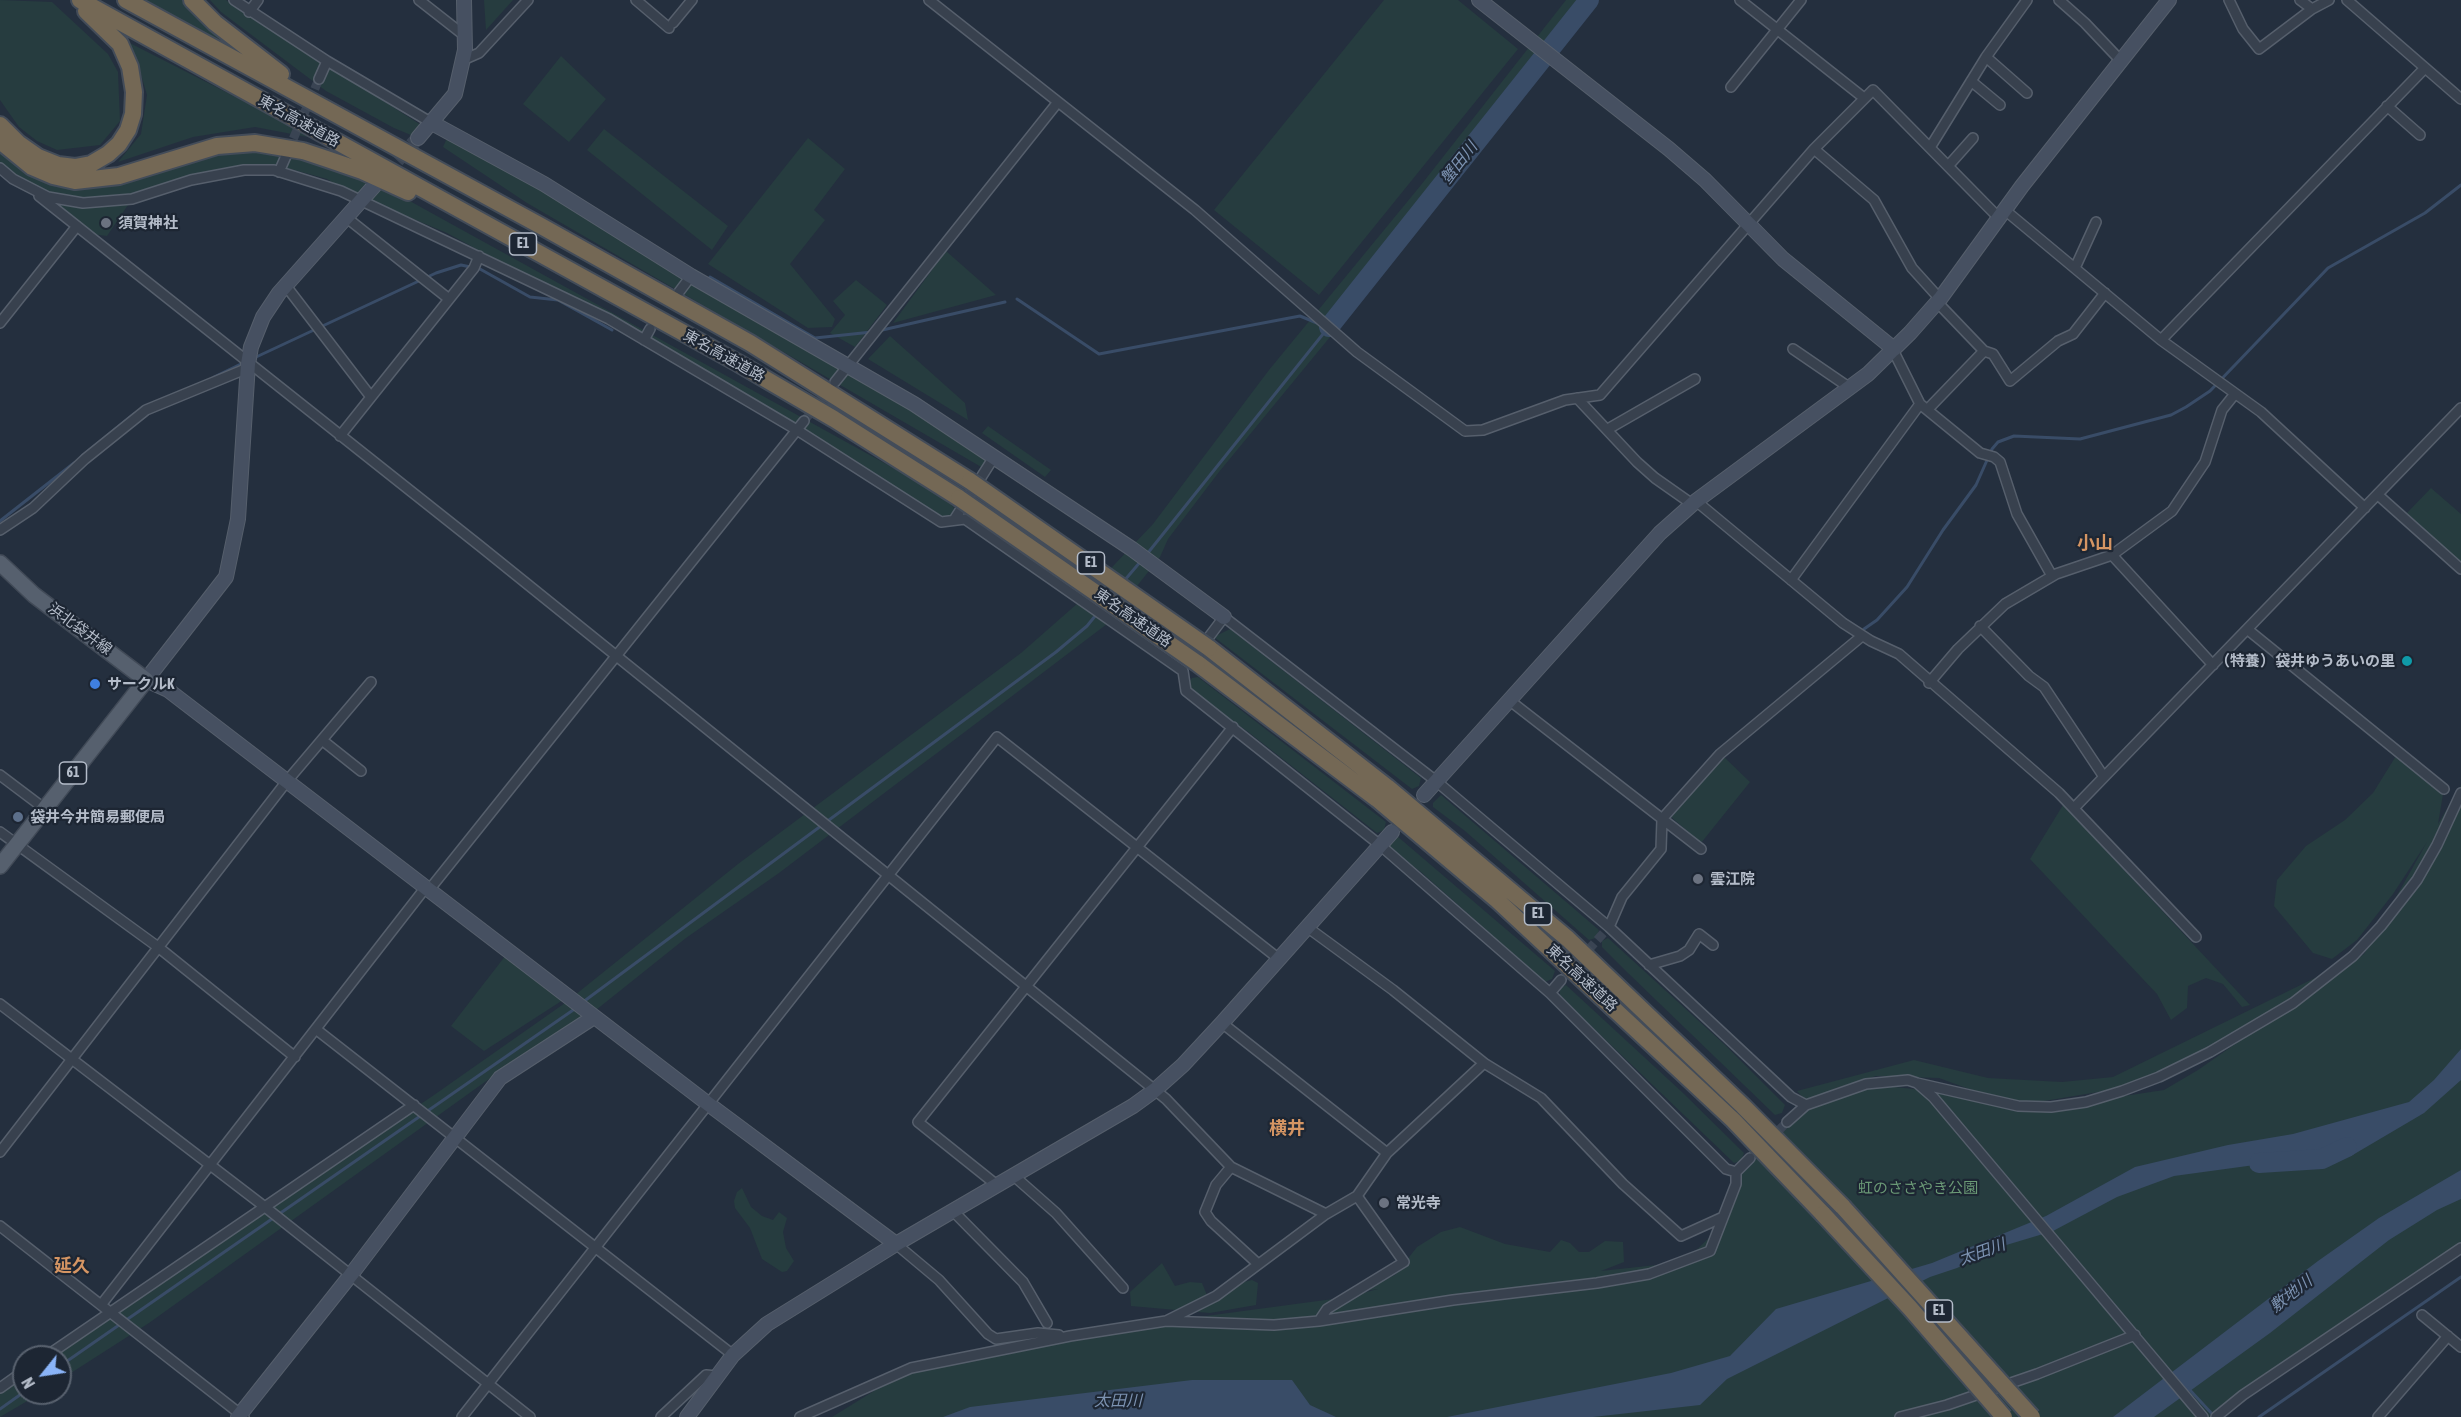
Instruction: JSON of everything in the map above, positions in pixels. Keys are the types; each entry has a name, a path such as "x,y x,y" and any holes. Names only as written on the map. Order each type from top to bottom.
{"highway":[{"path":"0,125 18,143 38,157 58,165 75,167 91,164 108,154 128,130 133,114 134,92 130,67 120,44 101,23 73,0"},
{"name":"東名高速道路","path":"80,0 603,288 834,419 959,498 1190,667 1377,799 1497,900 1733,1120 1910,1308 2004,1417"},
{"name":"東名高速道路","path":"126,0 739,338 970,481 1209,648 1387,786 1568,939 1743,1106 1843,1207 2032,1417"},
{"path":"192,0 244,47 334,113"},
{"path":"0,141 32,167 53,176 75,181 119,176 217,146 255,143 303,151 362,171 495,233 603,288"}],"main road":[{"name":"浜北袋井線","path":"0,563 34,595 146,680"},
{"name":"61","path":"0,866 146,680"}],"street":[{"path":"234,0 249,12 327,61 432,123 544,184 691,276 914,404 1152,563 1436,781 1609,927 1791,1097 1806,1105"},
{"path":"249,12 258,0"},
{"path":"419,0 465,36"},
{"path":"418,138 455,94 463,60 464,0"},
{"path":"463,60 479,53 528,0"},
{"path":"636,0 671,25 692,0"},
{"path":"929,0 1195,210 1357,352 1466,431 1483,430 1577,398 1600,395 1814,149 1873,90 2003,215 2075,268 2161,340 2234,395 2261,412 2365,508"},
{"path":"1479,0 1669,149 1783,259 1893,349 1924,406 1980,453 1994,457 2000,462 2018,514 2052,576"},
{"path":"1740,0 1864,98"},
{"path":"1731,87 1801,0"},
{"path":"1930,146 1986,57 2027,0"},
{"path":"2059,0 2085,22 2105,48 2121,61"},
{"path":"1424,795 1630,563 1694,502 1850,388 1893,349 1939,301 2022,186 2169,0"},
{"path":"2229,0 2243,29 2259,49 2312,9 2329,0"},
{"path":"2300,0 2312,9"},
{"path":"2347,0 2461,99"},
{"path":"1986,57 2027,93"},
{"path":"319,79 327,61"},
{"path":"2161,340 2424,69"},
{"path":"1971,81 2000,105"},
{"path":"836,382 1058,102"},
{"path":"2387,106 2420,135"},
{"path":"1949,165 1973,138"},
{"path":"1814,149 1874,200 1912,268 1984,351 1993,354 2010,381 2058,341 2073,334 2104,293"},
{"path":"279,172 286,156"},
{"path":"0,168 13,179 33,190 63,201 109,202 132,199 220,172 279,172 341,191 609,319 797,430 941,522 965,519 1106,615 1190,667"},
{"path":"375,184 286,286 263,317 251,347 248,366 238,519 226,577 146,680 168,690 707,1103 896,1244 939,1280 988,1334 996,1339 1038,1333 1070,1336"},
{"path":"33,190 248,366 340,436 1155,1090 1231,1167 1326,1214"},
{"path":"347,218 449,299"},
{"path":"2075,268 2096,222"},
{"path":"0,323 77,226"},
{"path":"340,436 474,268 479,256"},
{"path":"679,292 691,276"},
{"path":"286,286 371,397"},
{"path":"644,340 650,329"},
{"path":"1793,349 1850,388"},
{"path":"1791,579 1924,406 1984,351"},
{"path":"0,530 33,508 85,459 146,410 248,366"},
{"path":"1608,429 1695,379"},
{"path":"1929,683 1980,627 2005,604 2052,576 2112,555 2172,511 2205,462 2222,410 2234,395"},
{"path":"1577,398 1655,478 1694,502 1843,623 1862,636 1899,654 1929,683 2075,807 2196,937"},
{"path":"2075,807 2461,408"},
{"path":"101,1305 427,889 804,421"},
{"path":"954,520 994,457"},
{"path":"2378,495 2461,569"},
{"path":"2112,555 2213,665"},
{"path":"1224,617 1190,667 1186,691 1380,845 1550,993 1726,1169 1736,1172"},
{"path":"1980,627 2029,676 2044,687 2104,777"},
{"path":"2247,629 2444,789"},
{"path":"1609,927 1622,897 1661,849 1662,819 1720,754 1862,636"},
{"path":"0,1152 287,781 372,682"},
{"path":"1509,700 1701,849"},
{"path":"998,1186 918,1122 1233,727"},
{"path":"462,1417 997,737 1279,959"},
{"path":"322,740 361,771"},
{"path":"0,775 45,809"},
{"path":"1787,1122 1806,1105 1866,1084 1908,1080 2018,1106 2051,1107 2086,1102 2159,1077 2210,1052 2293,1003 2353,956 2381,927 2417,880 2437,845 2461,793"},
{"path":"0,832 158,947 295,1057"},
{"path":"687,1417 733,1355 767,1324 896,1244 1133,1106 1155,1090 1183,1065 1222,1023 1392,832"},
{"path":"1307,927 1393,990 1484,1064 1541,1098 1623,1184 1681,1236 1723,1217"},
{"path":"1650,965 1680,956 1689,950 1699,934 1713,945"},
{"path":"1550,993 1561,980"},
{"path":"0,1004 265,1207 530,1417"},
{"path":"0,1226 241,1416 500,1078 594,1017"},
{"path":"1222,1023 1387,1153"},
{"path":"317,1030 733,1355"},
{"path":"1166,1321 1216,1296 1257,1263 1326,1214 1357,1196 1387,1153 1484,1064"},
{"path":"1917,1083 1933,1097 2203,1417"},
{"path":"63,1345 414,1105"},
{"path":"800,1417 911,1368 1070,1336 1166,1321 1274,1325 1319,1321 1453,1300 1597,1283 1649,1274 1710,1251 1736,1184 1736,1172 1750,1158"},
{"path":"1231,1167 1216,1185 1205,1212 1211,1221 1257,1263"},
{"path":"1014,1176 1056,1214 1123,1288"},
{"path":"1319,1321 1327,1310 1404,1262 1357,1196"},
{"path":"953,1211 1023,1282 1047,1323"},
{"path":"2216,1417 2243,1395 2461,1248"},
{"path":"2422,1315 2461,1347"},
{"path":"1900,1417 1947,1405 2037,1374 2135,1335"},
{"path":"2378,1417 2448,1336"},
{"path":"661,1417 706,1375 717,1376"}],"green space":[{"path":"0,0 52,2 108,54 118,72 120,121 100,145 57,150 37,141 19,127 0,100"},
{"path":"146,0 182,0 225,45"},
{"path":"210,0 226,0 421,125 418,138 394,128 326,91 221,12"},
{"path":"484,0 513,0 486,30"},
{"path":"1384,0 1458,0 1518,49 1319,295 1214,210"},
{"path":"1566,0 1595,0 1344,320 1219,472 1168,539 1160,557 1107,624 779,873 686,938 591,1014 496,1074 149,1323 72,1372 72,1345 63,1345 434,1095 565,1003 738,864 1021,653 1078,603 1153,524 1269,370 1421,185"},
{"path":"122,39 318,139 255,127 193,137 118,162 141,134 147,95 139,68"},
{"path":"561,56 606,99 569,142 523,104"},
{"path":"604,129 728,226 712,250 587,150"},
{"path":"448,136 530,182 994,457 983,468 527,203 443,147"},
{"path":"808,138 845,169 814,210 825,220 790,264 835,319 832,327 808,328 708,264"},
{"path":"226,144 277,147 377,178 361,202 327,179 276,165 209,175 132,199 107,236 85,233 13,179 0,164 0,147 16,166 66,182"},
{"path":"379,184 944,496 954,508 952,515 941,522 658,348 447,233 368,200"},
{"path":"946,251 996,295 893,323"},
{"path":"856,280 887,305 855,347 830,333 845,315 833,301"},
{"path":"890,336 965,403 968,420 868,359"},
{"path":"988,426 1051,470 1045,477 982,433"},
{"path":"2431,488 2461,514 2461,565 2405,515"},
{"path":"1230,629 1421,778 1419,786 1412,789 1214,637"},
{"path":"1198,677 1386,822 1384,830 1377,833 1247,731 1190,691 1189,682 1192,678"},
{"name":"虹のささやき公園","path":"2396,756 2443,794 2438,824 2461,785 2461,1247 2214,1417 832,1417 911,1368 1131,1326 1348,1297 1378,1289 1358,1292 1395,1275 1417,1247 1441,1232 1460,1227 1505,1244 1550,1252 1561,1240 1570,1243 1579,1252 1589,1252 1605,1241 1623,1242 1624,1262 1601,1271 1684,1262 1718,1229 1736,1172 1802,1109 1866,1084 1991,1097 1939,1078 1876,1076 1836,1088 1809,1104 1797,1091 1914,1060 1988,1078 2062,1082 2113,1077 2323,974 2268,1019 2134,1086 2044,1101 2071,1104 2164,1090 2198,1070 2364,954 2427,842 2393,894 2357,940 2332,959 2313,953 2274,906 2277,880 2306,846 2345,820 2373,793"},
{"path":"1724,757 1750,782 1701,843 1670,816"},
{"path":"1441,795 1599,930 1596,938 1589,940 1465,831 1433,807 1433,803"},
{"path":"2063,805 2250,1005 2242,1007 2223,984 2206,978 2188,986 2187,1008 2171,1020 2157,994 2030,859"},
{"path":"1397,836 1555,971 1552,979 1545,982 1421,872 1389,848 1389,844"},
{"path":"1608,938 1724,1044 1785,1105 1782,1113 1775,1115 1602,947 1602,941"},
{"path":"506,955 563,1000 484,1051 451,1026"},
{"path":"1566,985 1682,1092 1744,1153 1741,1161 1734,1163 1560,995 1560,989"},
{"path":"742,1188 751,1207 762,1216 773,1220 779,1212 787,1218 783,1232 786,1248 794,1261 787,1271 782,1272 762,1259 750,1228 735,1208 734,1201 737,1192"},
{"path":"1162,1263 1175,1286 1190,1282 1202,1283 1207,1295 1228,1286 1252,1280 1258,1283 1256,1305 1210,1313 1131,1306 1130,1292"},
{"path":"12,1380 12,1405 20,1405 0,1417 0,1388"}],"water":[{"path":"2461,1049 2461,1080 2424,1113 2351,1156 2284,1161 2174,1176 2117,1197 2053,1231 2003,1246 1957,1268 1930,1277 1727,1379 1700,1405 1593,1417 1447,1417 1671,1373 1730,1356 1776,1309 1932,1263 2046,1216 2135,1167 2228,1145 2293,1134 2409,1102 2434,1080"},
{"name":"敷地川","path":"2461,1170 2461,1199 2437,1210 2389,1240 2270,1333 2154,1417 2113,1417 2318,1261 2379,1218"},
{"path":"1192,1380 1292,1380 1310,1405 1336,1417 943,1417 970,1407"}],"waterway":[{"name":"蟹田川","path":"1329,327 1589,0"},
{"path":"1864,629 1877,620 1907,587 1943,530 1976,485 1992,449 1998,442 2014,436 2080,439 2171,415 2186,407 2210,391 2328,268 2425,213 2461,185"},
{"path":"254,358 436,273 461,265 480,269 530,297 558,300 612,330"},
{"path":"710,277 815,338 872,332"},
{"path":"1017,299 1099,354 1300,316 1317,323"},
{"path":"878,331 1005,302"},
{"path":"1147,554 1327,329"},
{"path":"214,377 243,363"},
{"path":"81,457 134,414"},
{"path":"0,521 74,463"},
{"path":"1124,581 1141,561"},
{"path":"583,1002 1056,652 1087,626 1104,605"},
{"path":"72,1358 576,1008"},
{"name":"太田川","path":"2259,1163 2322,1159 2347,1147"},
{"path":"2259,1417 2461,1277"},
{"path":"2188,1388 2214,1416"},
{"path":"0,1409 12,1400"}],"tunnel":[{"path":"288,151 319,79"},
{"path":"383,176 418,138"},
{"path":"804,421 828,390"},
{"path":"1561,980 1609,927"},
{"path":"1770,1139 1787,1122"}],"place":[{"name":"須賀神社","path":"106,223"},
{"name":"（特養）袋井ゆうあいの里","path":"2407,661"},
{"name":"サークルK","path":"95,684"},
{"name":"袋井今井簡易郵便局","path":"18,817"},
{"name":"雲江院","path":"1698,879"},
{"name":"常光寺","path":"1384,1203"}],"district":[{"name":"小山","path":"2095,543"},
{"name":"横井","path":"1287,1128"},
{"name":"延久","path":"72,1266"}]}
